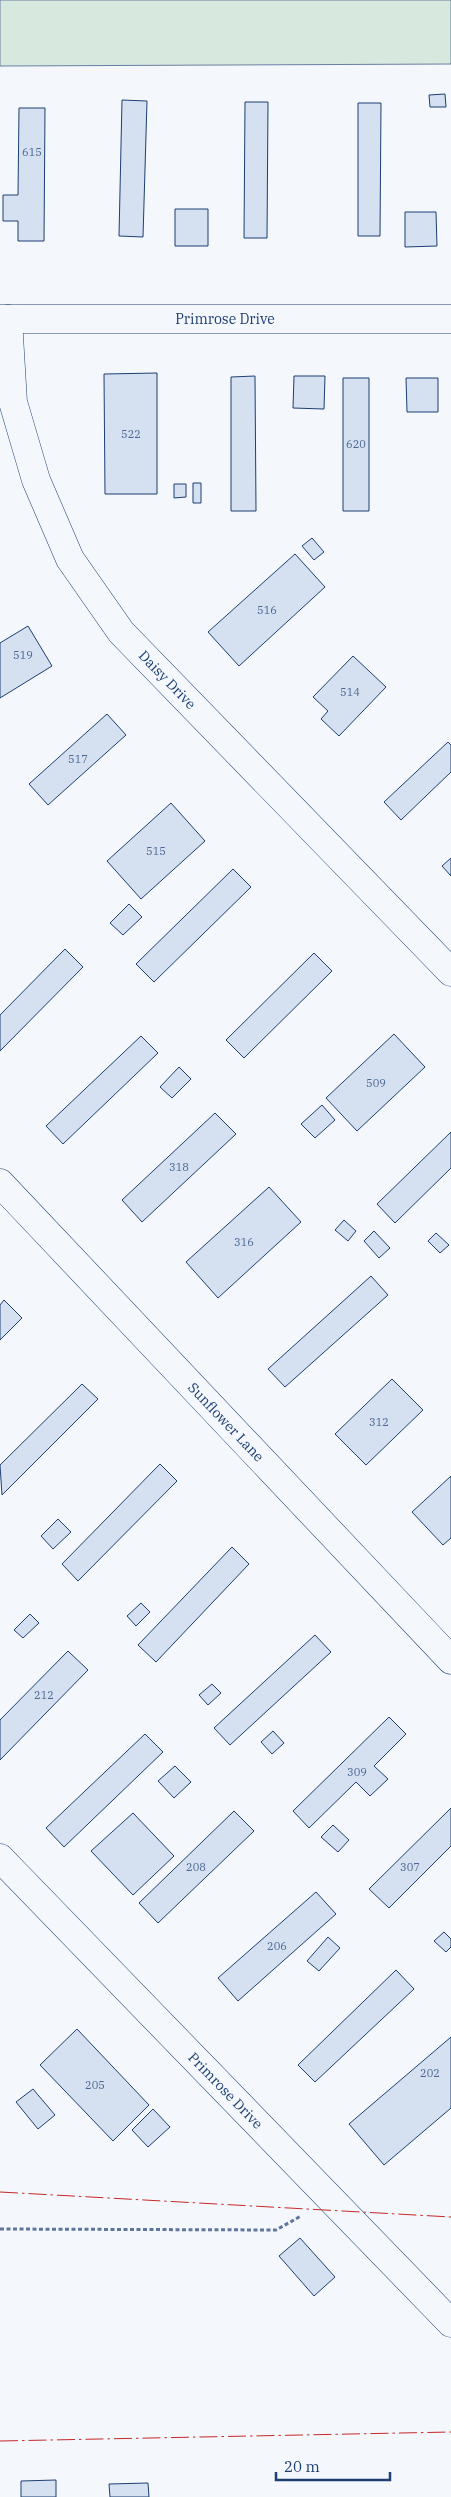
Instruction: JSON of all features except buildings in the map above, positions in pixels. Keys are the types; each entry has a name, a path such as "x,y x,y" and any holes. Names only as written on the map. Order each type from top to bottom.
{"street":[{"name":"Primrose Drive","path":"4,319 451,319"},
{"name":"Daisy Drive","path":"4,319 13,402 36,480 70,559 121,632 451,972"},
{"name":"Sunflower Lane","path":"0,1183 451,1660"},
{"name":"Primrose Drive","path":"3,1866 451,2323"}],"path":[{"path":"0,2229 276,2230 331,2199"}],"shaded area":[{"path":"0,0 451,0 451,64 0,66"}],"power":[{"path":"0,2192 451,2217"},
{"path":"0,2441 451,2432"}]}
